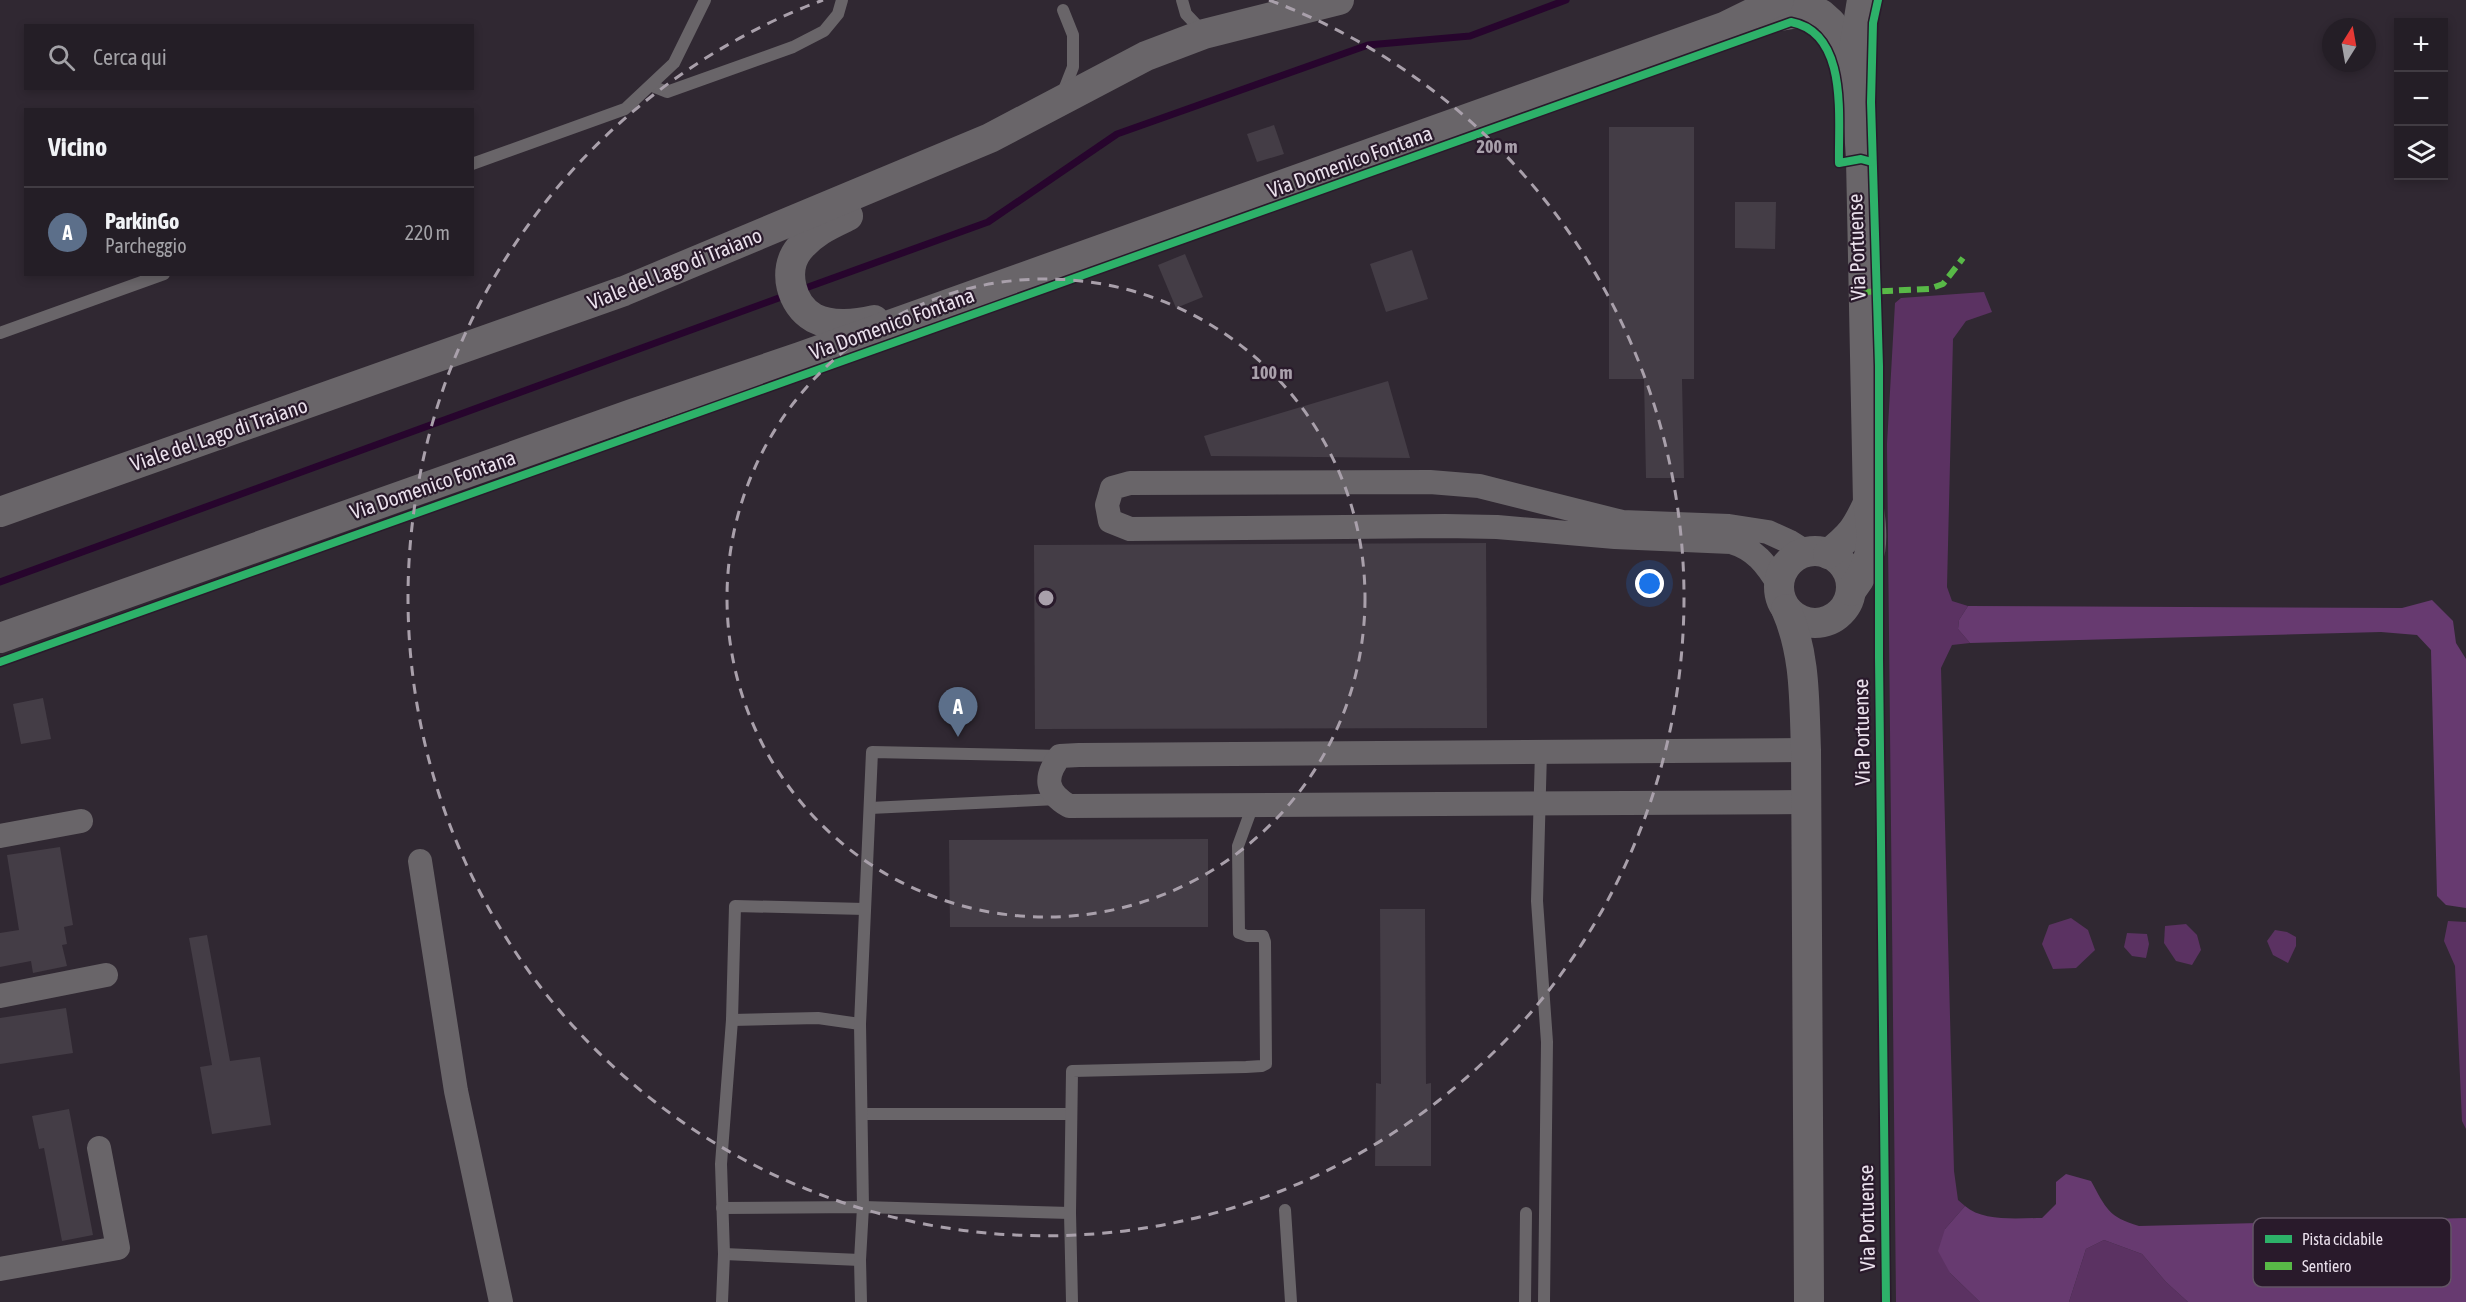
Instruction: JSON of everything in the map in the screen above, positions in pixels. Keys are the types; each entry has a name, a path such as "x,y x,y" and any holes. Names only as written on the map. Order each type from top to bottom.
{"street":[{"name":"Viale del Lago di Traiano","path":"0,512 624,291 990,138 1146,56 1204,34 1339,0"},
{"name":"Via Domenico Fontana","path":"0,638 1724,27 1779,0"},
{"name":"Via Portuense","path":"1851,591 1863,576 1869,560 1872,535 1868,503 1862,159 1854,49 1862,0"},
{"name":"Via Portuense","path":"1724,27 1798,13 1821,14 1831,23 1838,39 1857,100"},
{"path":"964,298 861,323 837,323 816,319 804,310 798,302 789,273 797,251 816,231 913,184 990,138"},
{"path":"1430,482 1479,486 1622,522 1729,526 1768,532 1843,565 1848,573 1851,591 1847,603 1831,620 1819,623 1807,622 1795,617 1766,563 1748,546 1731,542 1615,537 1445,525 1130,529 1110,521 1107,505 1112,488 1130,483 1430,482"},
{"name":"Via Portuense","path":"1817,553 1852,533 1868,503"},
{"path":"1809,1302 1806,750 1803,673 1797,633 1783,597 1781,574 1787,564 1817,553"},
{"path":"1803,673 1819,623"},
{"path":"1805,802 1069,806 1057,799 1048,785 1050,769 1060,756 1806,750"},
{"path":"0,836 81,821"},
{"path":"420,861 456,1091 501,1302"},
{"path":"0,996 106,975"},
{"path":"0,1269 118,1248 99,1148"}],"lane":[{"path":"474,163 625,109 674,63 705,0"},
{"path":"652,86 667,92 793,47 824,31 838,14 842,0"},
{"path":"1182,0 1186,14 1204,34"},
{"path":"1058,102 1073,67 1073,35 1063,10"},
{"path":"0,333 158,276"},
{"path":"1541,751 1536,901 1547,1042 1544,1302"},
{"path":"861,1302 860,1260 863,1208 860,1024 872,752 1060,756"},
{"path":"870,808 1057,799"},
{"path":"1072,1302 1070,1213 1072,1071 1246,1067 1266,1064 1265,942 1263,936 1247,936 1239,933 1238,846 1253,805"},
{"path":"722,1302 721,1164 732,1020 735,906 865,909"},
{"path":"732,1020 818,1018 860,1024"},
{"path":"862,1114 1071,1114"},
{"path":"722,1208 863,1208 1070,1213"},
{"path":"1285,1210 1291,1302"},
{"path":"1525,1302 1526,1213"},
{"path":"723,1254 860,1260"}],"shaded area":[{"path":"1984,292 1992,312 1966,321 1953,339 1947,587 1952,601 1968,606 1959,620 1958,629 1970,643 1952,645 1941,668 1954,1171 1958,1200 1965,1206 1945,1229 1950,1273 1980,1302 1896,1302 1887,444 1895,303 1901,298"},
{"path":"2432,600 2453,621 2456,643 2466,659 2466,908 2446,905 2437,896 2431,650 2417,635 2381,632 1970,643 1958,629 1959,620 1968,606 2402,608"},
{"path":"2071,918 2088,930 2095,950 2076,968 2053,969 2042,944 2049,925"},
{"path":"2448,921 2466,922 2466,1129 2462,1121 2455,966 2444,941"},
{"path":"2186,924 2197,935 2201,950 2192,965 2176,961 2164,943 2165,926"},
{"path":"2275,930 2287,932 2296,937 2296,946 2288,963 2273,955 2267,941"},
{"path":"2127,933 2147,934 2149,944 2146,958 2132,956 2124,947"},
{"path":"2066,1174 2091,1181 2100,1198 2114,1215 2139,1226 2253,1223 2253,1287 2451,1287 2451,1218 2466,1218 2466,1302 2188,1302 2166,1282 2142,1254 2104,1240 2086,1249 2069,1302 1980,1302 1950,1273 1938,1251 1945,1229 1965,1206 1981,1215 1991,1217 2042,1218 2056,1204 2056,1182"},
{"path":"2104,1240 2142,1254 2166,1282 2188,1302 2069,1302 2086,1249"}],"building":[{"path":"1274,125 1284,154 1257,162 1247,134"},
{"path":"1609,127 1694,127 1694,379 1682,379 1684,478 1646,478 1644,379 1609,379"},
{"path":"1735,202 1776,202 1775,249 1735,248"},
{"path":"1412,250 1428,299 1386,312 1370,264"},
{"path":"1185,254 1203,297 1176,308 1158,265"},
{"path":"1388,381 1410,458 1211,456 1204,436"},
{"path":"1486,543 1487,728 1035,729 1034,545"},
{"path":"43,698 51,739 21,744 13,704"},
{"path":"1208,839 1208,927 950,927 949,840"},
{"path":"60,847 73,925 64,927 67,944 62,945 67,966 33,973 31,961 0,967 0,933 19,930 7,855"},
{"path":"1380,909 1425,909 1426,1084 1431,1083 1431,1166 1375,1166 1376,1083 1381,1084"},
{"path":"207,935 230,1061 260,1057 271,1125 212,1134 200,1067 212,1065 189,938"},
{"path":"66,1008 73,1053 0,1064 0,1018"},
{"path":"69,1109 93,1235 62,1241 44,1148 39,1149 32,1116"}],"waterway":[{"path":"800,290 988,222 1117,134 1368,45 1470,36 1566,0"},
{"path":"0,582 787,295"}],"marked path":[{"path":"1863,292 1929,289 1943,284 1963,258"}],"cycle path":[{"path":"1878,0 1873,23 1871,102 1879,366 1879,658 1886,1302"},
{"path":"0,662 1791,22 1810,29 1823,42 1831,60 1839,102 1839,163 1861,159 1872,162"}],"place":[{"name":"ParkinGo","path":"958,737"}]}
